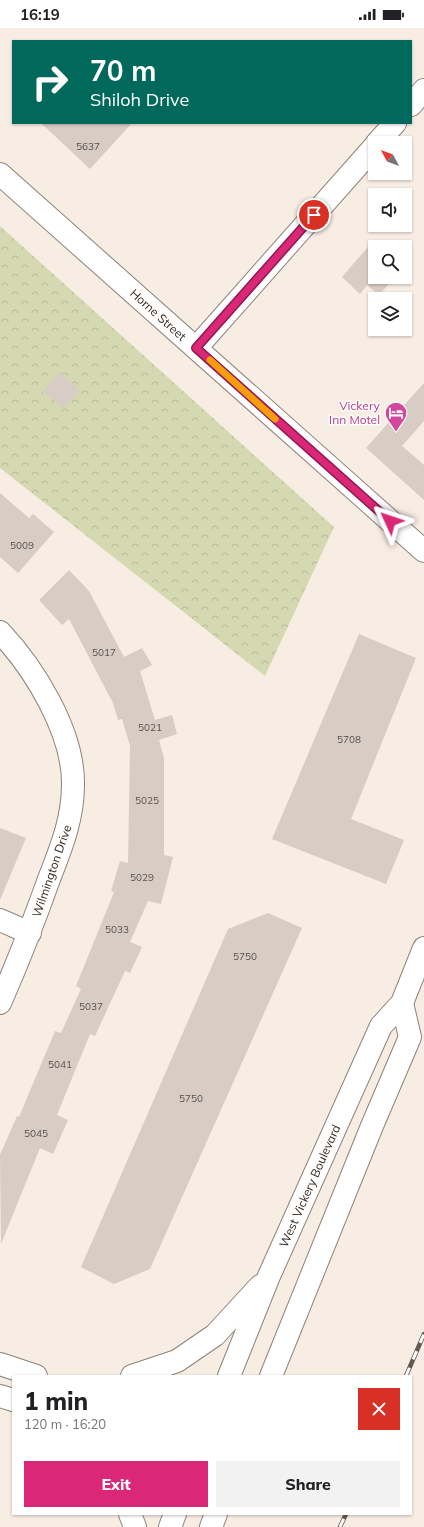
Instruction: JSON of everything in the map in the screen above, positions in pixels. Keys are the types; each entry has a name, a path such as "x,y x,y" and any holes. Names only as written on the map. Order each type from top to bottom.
{"street":[{"path":"412,104 424,90"},
{"path":"384,136 394,124"},
{"path":"196,348 368,154"},
{"name":"Horne Street","path":"0,174 424,551"},
{"name":"Wilmington Drive","path":"0,632 18,651 49,701 70,749 73,785 70,823 30,933 0,1003"},
{"path":"0,920 30,933"},
{"name":"West Vickery Boulevard","path":"229,1375 269,1276 381,1026 402,1003 424,948"},
{"path":"271,1375 369,1133 410,1037 402,1003"},
{"path":"135,1375 177,1361 215,1335 269,1276"},
{"path":"0,1364 33,1375"},
{"path":"0,1396 12,1400"},
{"path":"130,1515 135,1527"},
{"path":"170,1527 175,1515"},
{"path":"211,1527 216,1515"}],"green space":[{"path":"0,226 334,527 265,676 0,468"}],"building":[{"path":"42,124 131,124 90,169"},
{"path":"368,247 368,284 389,284 382,292 375,292 367,285 360,294 342,277"},
{"path":"60,372 80,390 64,409 43,392"},
{"name":"Vickery Inn Motel","path":"424,383 424,421 402,446 424,465 424,500 366,448"},
{"path":"0,493 29,518 33,514 54,532 18,573 0,557"},
{"path":"69,570 89,591 124,657 142,648 152,665 140,671 155,720 172,715 177,734 159,740 164,758 164,855 173,857 161,904 148,901 130,942 142,947 130,973 125,971 95,1036 90,1034 57,1115 68,1120 53,1154 40,1148 1,1244 0,1155 17,1116 19,1117 55,1031 61,1033 81,989 76,986 114,892 111,891 120,861 128,863 130,746 122,719 118,720 113,703 69,619 62,625 39,600"},
{"path":"359,634 416,658 351,819 404,840 386,884 272,839"},
{"path":"0,828 26,838 0,900"},
{"path":"268,913 302,928 150,1269 114,1284 81,1267 228,929"}],"railway":[{"path":"406,1375 424,1334"},
{"path":"340,1527 346,1515"}],"slow traffic":[{"path":"210,360 275,419"}],"place":[{"name":"Vickery Inn Motel","path":"396,432"}],"route":[{"path":"314,215 196,348 390,521"}]}
